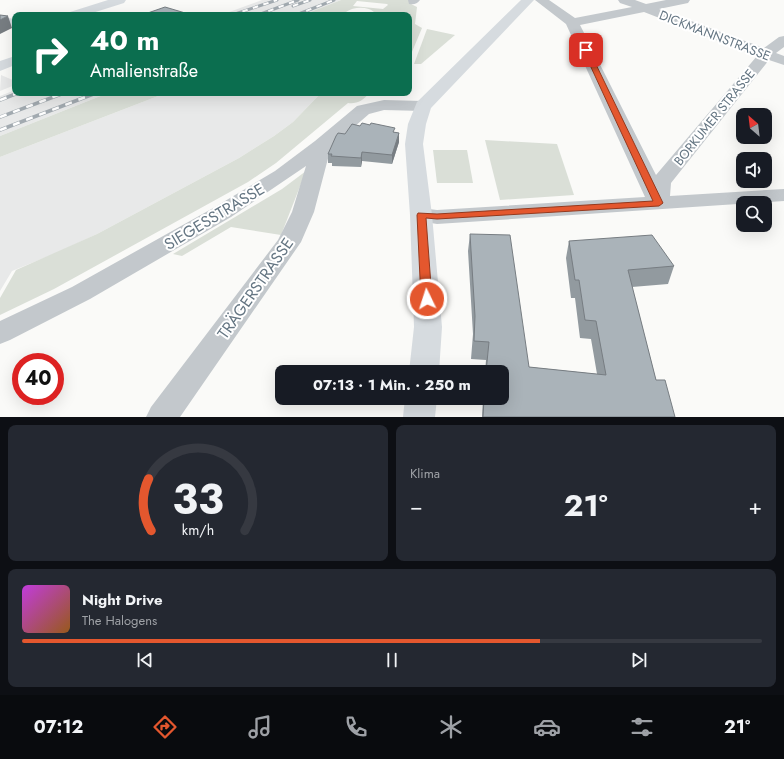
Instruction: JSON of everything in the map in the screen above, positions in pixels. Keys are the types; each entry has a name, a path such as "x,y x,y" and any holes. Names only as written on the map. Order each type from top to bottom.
{"street":[{"path":"425,365 428,327 422,215 414,144 417,124 423,106 528,0"},
{"path":"541,0 567,17 572,23 659,203"},
{"name":"DICKMANNSTRASSE","path":"624,0 784,61"},
{"path":"572,23 684,0"},
{"path":"85,12 125,1"},
{"path":"101,12 125,1"},
{"path":"0,21 12,23"},
{"name":"BORKUMER STRASSE","path":"659,203 661,182 766,54 784,40"},
{"path":"0,66 12,61"},
{"name":"SIEGESSTRASSE","path":"0,333 81,293 223,212 282,175 322,145 354,116 363,110 384,105 423,106"},
{"name":"TRÄGERSTRASSE","path":"162,417 289,242 303,212 322,145"},
{"path":"422,215 437,217 784,195"},
{"path":"419,417 420,405"}],"shaded area":[{"path":"262,0 341,0 311,12 229,12"},
{"path":"341,0 409,0 411,4 417,7 415,24 422,28 412,52 412,12 374,12 368,9 352,9 346,12 311,12","holes":["357,1 388,5 383,9 353,6"]},
{"path":"427,29 455,35 421,64 414,64"},
{"path":"1,75 12,80 12,86 0,91"},
{"path":"12,91 12,96 100,96 0,136 0,96"},
{"path":"100,96 158,96 0,157 0,136"},
{"path":"158,96 318,96 293,122 239,158 97,234 12,271 0,291 0,157"},
{"path":"318,96 366,96 360,101 348,103 276,163 248,182 54,289 0,315 0,298 16,270 97,234 239,158 293,122"},
{"path":"485,140 557,144 574,195 500,200"},
{"path":"433,150 467,150 473,183 437,183"},
{"path":"306,171 281,235 231,227 182,256 173,254 282,189"}],"building":[{"path":"165,7 182,12 151,12"},
{"path":"0,15 8,16 0,20"},
{"path":"362,123 370,125 371,123 395,128 393,132 399,133 392,155 362,152 361,158 331,156 332,154 328,154 338,133 345,134 352,124 360,126"},
{"path":"470,234 510,235 529,367 606,375 596,321 585,320 579,280 575,280 569,241 652,235 674,266 628,270 656,380 665,380 675,417 483,417 484,405 509,405 509,365 487,365 489,342 474,341 475,316"}],"railway":[{"path":"241,12 277,0"},
{"path":"266,12 298,0"},
{"path":"293,6 310,0"},
{"path":"304,12 334,0"},
{"path":"0,100 12,95"},
{"path":"0,117 56,96"},
{"path":"0,130 88,96"}],"route":[{"path":"427,299 422,215 437,217 659,203 586,50"}]}
